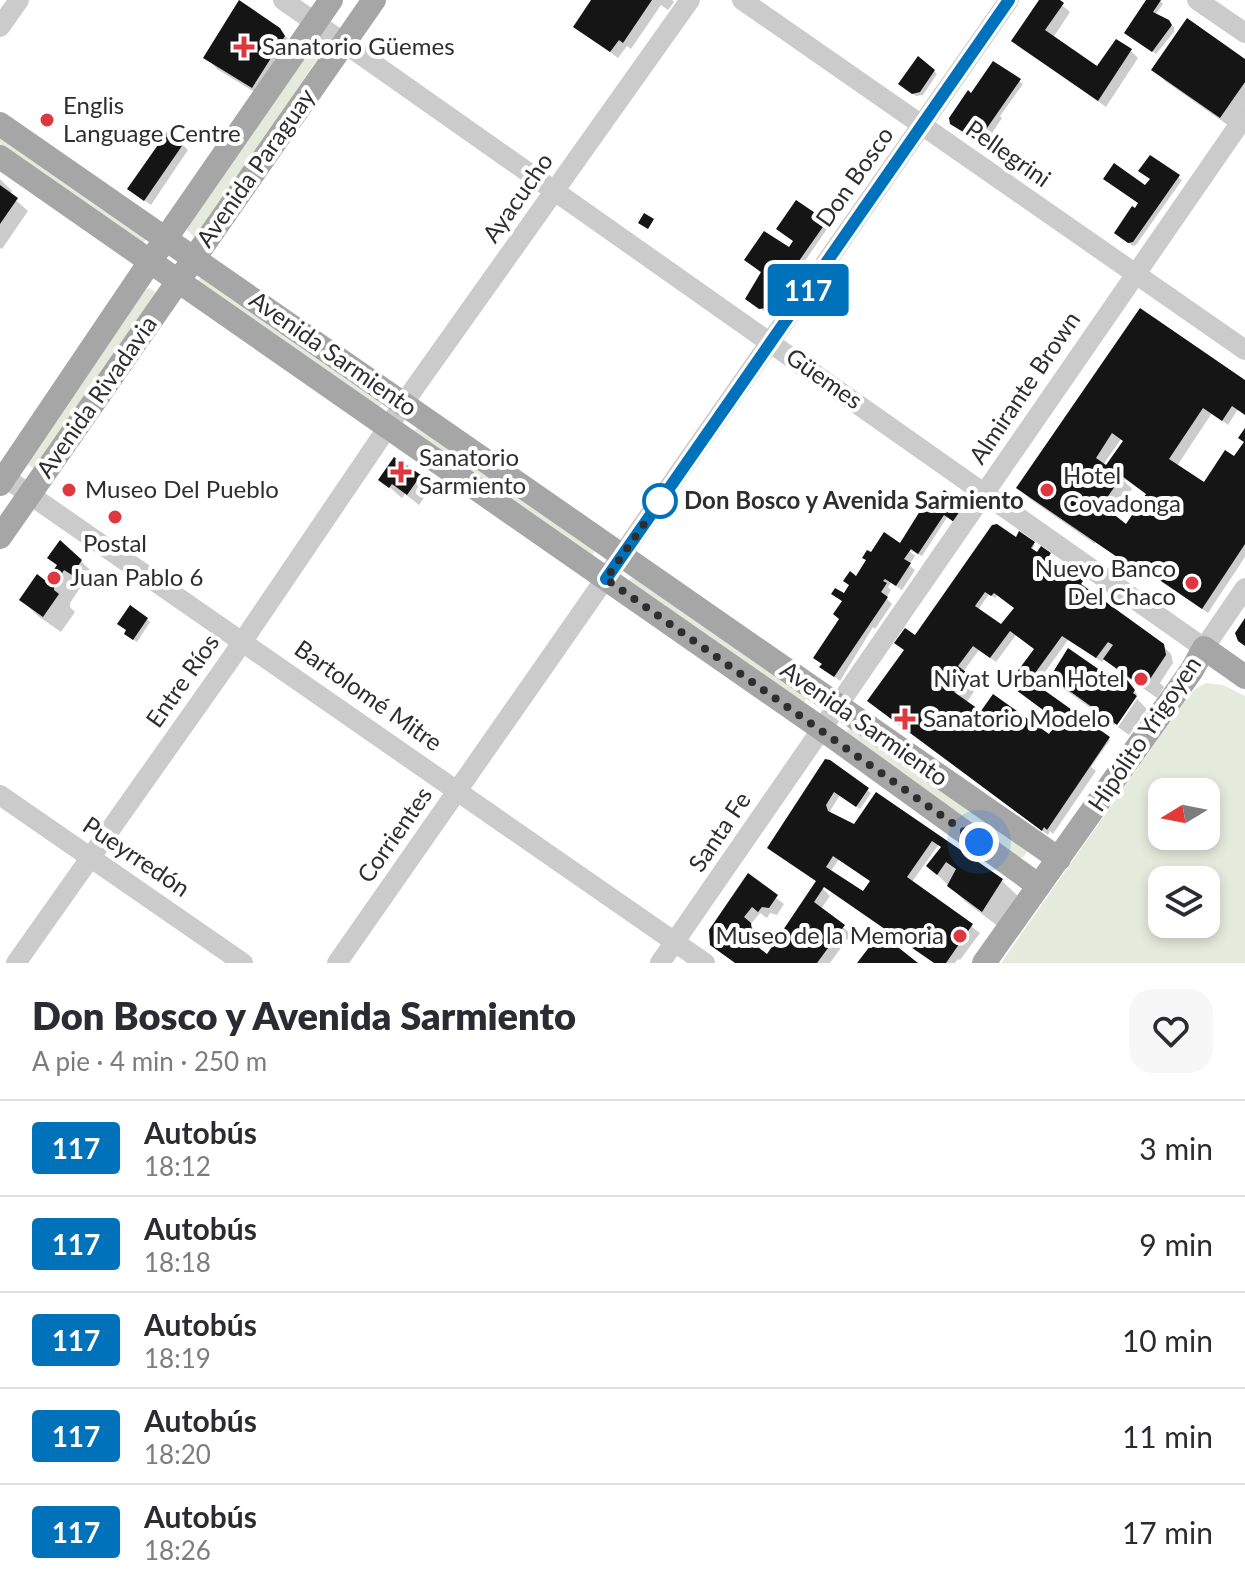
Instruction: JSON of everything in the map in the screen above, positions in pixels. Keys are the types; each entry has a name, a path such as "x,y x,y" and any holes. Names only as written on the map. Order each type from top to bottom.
{"main road":[{"name":"Avenida Paraguay","path":"166,238 331,0"},
{"name":"Avenida Paraguay","path":"193,257 374,0"},
{"name":"Avenida Sarmiento","path":"0,124 837,706 1047,875"},
{"name":"Avenida Sarmiento","path":"0,157 821,729 1047,875"},
{"name":"Avenida Rivadavia","path":"1,479 166,238"},
{"name":"Avenida Rivadavia","path":"0,537 193,257"},
{"name":"Güemes","path":"1204,648 1245,677"},
{"name":"Hipólito Yrigoyen","path":"984,963 1192,670 1204,648"}],"street":[{"path":"0,27 19,0"},
{"name":"Güemes","path":"283,0 1204,648"},
{"name":"Ayacucho","path":"389,428 690,0"},
{"name":"Pellegrini","path":"742,0 1245,350"},
{"name":"Don Bosco","path":"606,579 1009,0"},
{"path":"1197,0 1245,33"},
{"name":"Almirante Brown","path":"821,729 1245,116"},
{"name":"Entre Ríos","path":"16,963 389,428"},
{"name":"Bartolomé Mitre","path":"1,479 243,641 705,963"},
{"name":"Corrientes","path":"337,963 606,579"},
{"name":"Hipólito Yrigoyen","path":"1204,648 1245,588"},
{"name":"Santa Fe","path":"660,963 821,729"},
{"name":"Pueyrredón","path":"0,795 243,963"}],"green space":[{"path":"310,49 316,52 318,58 198,237 194,237 185,228"},
{"path":"0,131 147,238 143,244 0,149"},
{"path":"201,277 385,400 376,412 197,283"},
{"path":"150,288 155,292 155,297 33,468 26,463 144,290"},
{"path":"417,427 595,550 592,556 414,432"},
{"path":"632,577 808,694 803,706 629,581"},
{"path":"1206,683 1223,685 1245,696 1245,963 1001,963 1195,689"},
{"path":"850,727 1027,851 1024,857 1020,858 845,734"}],"building":[{"name":"Sanatorio Güemes","path":"239,0 280,28 285,36 252,88 203,58"},
{"path":"591,0 652,0 623,43 619,40 610,52 573,27"},
{"path":"1039,0 1060,0 1064,3 1045,30 1097,66 1116,39 1132,49 1098,101 1011,41"},
{"path":"1146,0 1161,0 1153,12 1169,20 1172,25 1152,52 1124,33"},
{"path":"1187,18 1245,59 1245,82 1220,118 1151,70"},
{"path":"918,56 935,70 920,92 912,94 898,84"},
{"path":"993,61 1021,79 978,141 950,124 949,118"},
{"path":"167,132 184,143 144,201 127,189"},
{"path":"1150,155 1180,175 1133,242 1128,243 1114,233 1132,206 1135,208 1138,203 1103,179 1114,163 1145,185 1150,179 1138,171"},
{"path":"0,185 18,198 0,224"},
{"path":"796,200 827,221 766,308 759,309 745,299 761,272 744,260 764,231 789,247 793,241 776,229"},
{"path":"644,213 654,219 648,229 638,223"},
{"path":"1140,308 1245,380 1245,415 1232,406 1222,421 1203,408 1169,459 1204,482 1225,450 1234,456 1244,442 1238,438 1245,428 1245,544 1202,609 1145,570 1142,574 1016,488","holes":["1112,433 1123,441 1106,465 1096,458","1122,476 1146,494 1126,524 1102,505"]},
{"path":"394,457 421,475 407,495 392,484 389,488 378,480"},
{"path":"944,490 964,507 954,522 944,515 918,554 911,549 904,559 911,563 896,586 885,579 883,581 887,583 881,592 888,597 834,677 819,667 822,664 813,658 839,619 833,614 842,601 831,594 835,588 844,593 849,585 843,581 850,571 856,576 866,560 862,558 867,550 871,552 884,532 900,543 930,495 937,500"},
{"path":"997,524 1016,537 1019,531 1035,542 1031,548 1037,552 1041,546 1051,553 1047,559 1069,576 1074,570 1085,578 1081,584 1164,644 1166,655 1144,688 1103,659 1113,645 1108,642 1096,658 1062,636 1030,680 1110,737 1047,830 1044,827 1042,831 867,701 904,650 894,643 905,628 915,635 992,525","holes":["985,592 991,596 994,593 1014,608 1001,624 975,606","1010,631 1034,649 1008,684 1058,721 1049,734 993,694 981,711 954,692 967,673 958,666 973,646 990,658"]},
{"name":"Juan Pablo 6","path":"60,540 82,560 72,575 64,570 54,586 59,594 43,617 19,600 37,574 46,581 57,565 47,558"},
{"path":"1112,565 1123,574 1116,583 1105,575"},
{"path":"130,605 148,618 133,640 117,624"},
{"path":"1245,618 1245,646 1238,641 1235,633"},
{"path":"1068,648 1120,684 1125,677 1135,690 1133,693 1137,696 1117,725 1050,677"},
{"path":"825,759 869,788 856,807 834,792 826,805 828,811 854,824 876,792 1003,879 982,912 947,886 956,869 946,862 937,875 926,866 941,847 932,841 907,877 973,924 946,963 934,963 824,887 814,902 845,925 817,963 735,963 710,945 709,930 748,873 778,895 769,908 762,907 758,912 752,907 744,917 751,923 749,940 767,954 816,881 767,848","holes":["833,856 870,881 863,891 826,867"]},
{"path":"880,933 918,963 857,963"}],"bus line":[{"name":"117","path":"606,579 1009,0"}],"place":[{"name":"Sanatorio Güemes","path":"244,47"},
{"name":"Englis Language Centre","path":"47,120"},
{"name":"Sanatorio Sarmiento","path":"401,472"},
{"name":"Museo Del Pueblo","path":"69,490"},
{"name":"Hotel Covadonga","path":"1047,490"},
{"name":"Don Bosco y Avenida Sarmiento","path":"660,501"},
{"name":"Postal","path":"115,517"},
{"name":"Juan Pablo 6","path":"54,578"},
{"name":"Nuevo Banco Del Chaco","path":"1192,583"},
{"name":"Niyat Urban Hotel","path":"1141,679"},
{"name":"Sanatorio Modelo","path":"905,719"},
{"name":"Museo de la Memoria","path":"960,936"}],"route":[{"path":"660,501 606,579 979,842"}]}
